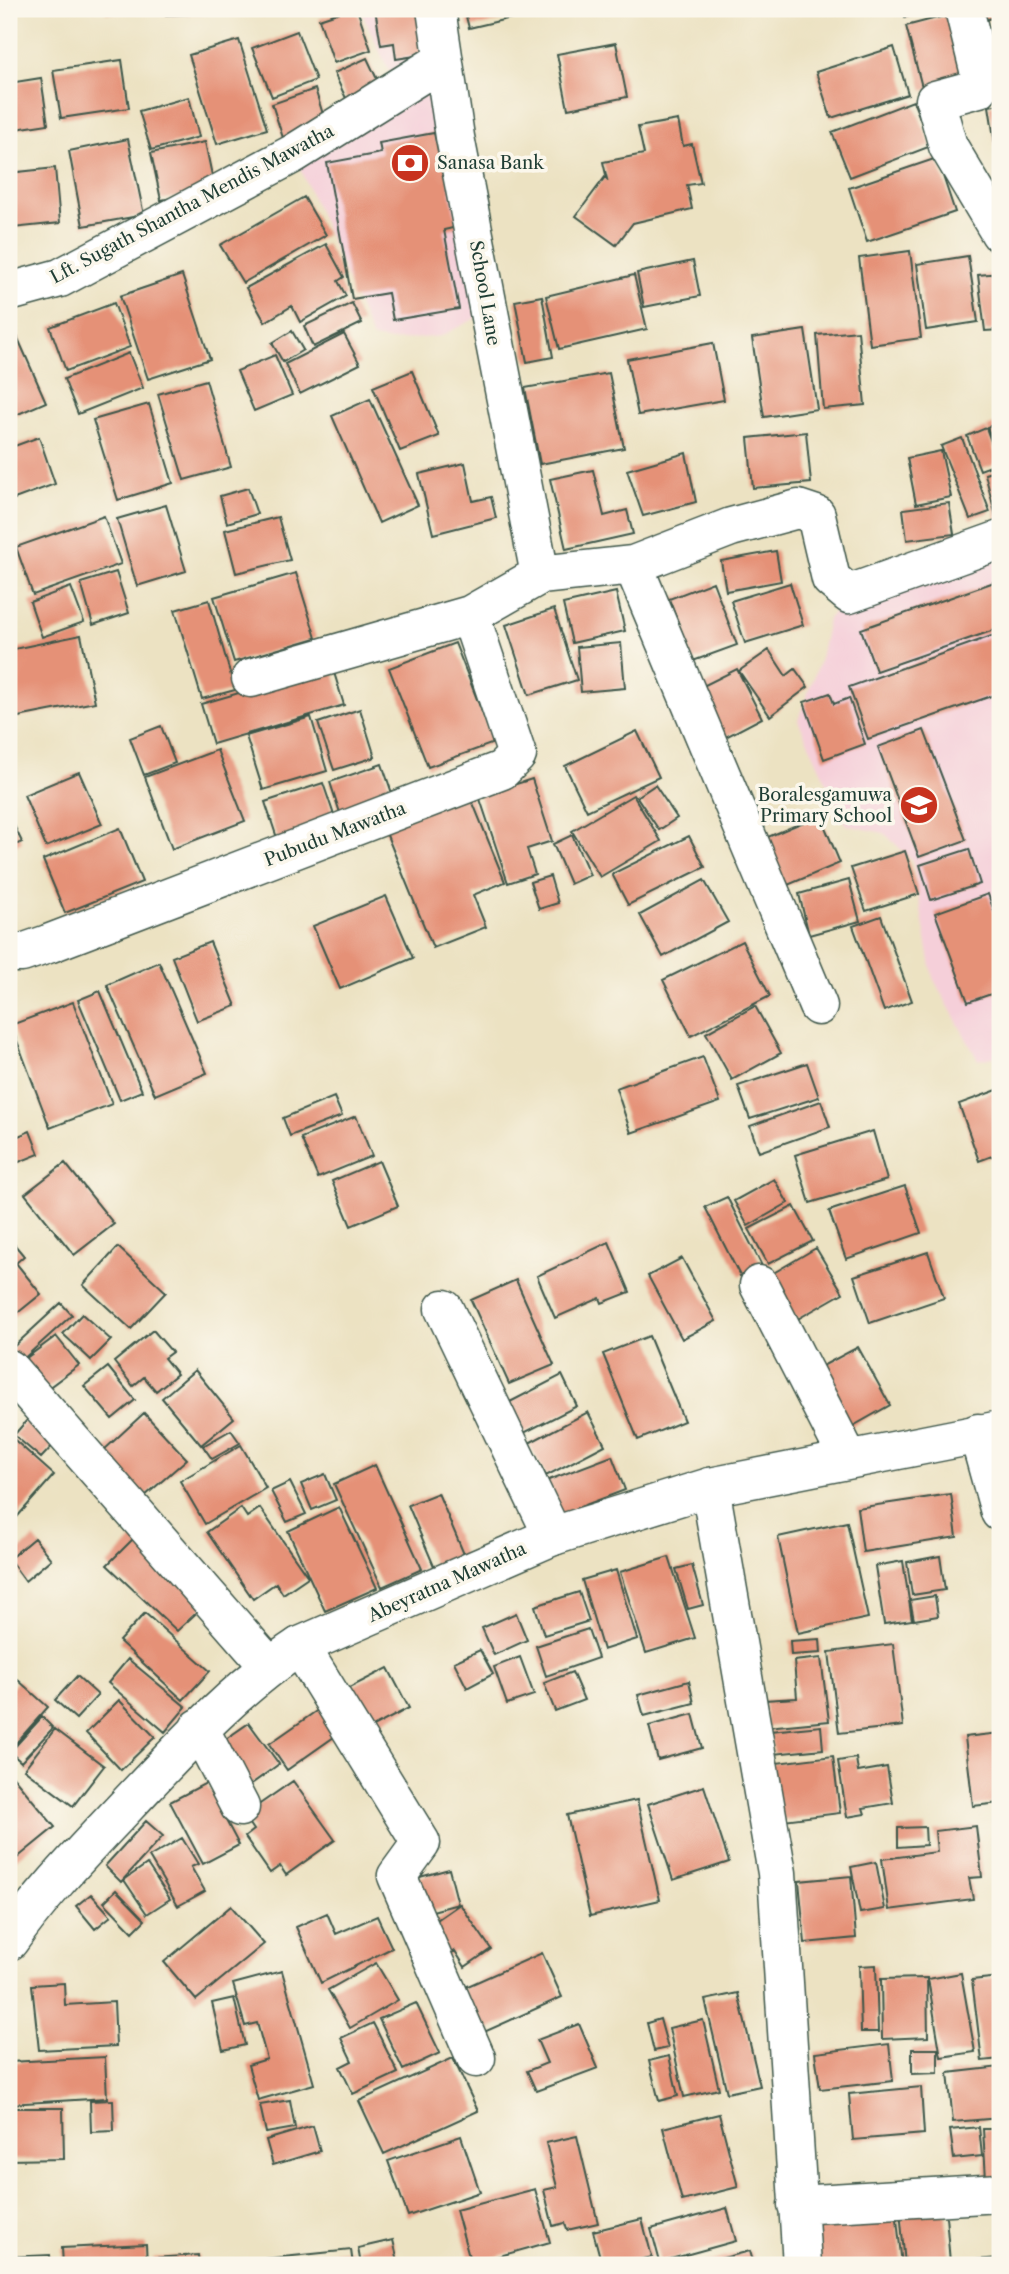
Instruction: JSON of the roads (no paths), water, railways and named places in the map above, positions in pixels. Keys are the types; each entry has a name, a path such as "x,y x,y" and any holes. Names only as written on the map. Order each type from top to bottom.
{"street":[{"name":"School Lane","path":"436,9 442,61 540,575"},
{"path":"964,9 982,82 979,88 935,100 948,146 1000,233"},
{"name":"Lft. Sugath Shantha Mendis Mawatha","path":"9,292 60,278 293,154 442,61"},
{"path":"251,678 470,615 540,575 633,565 731,527 798,509 816,515 831,579 849,594 1000,540"},
{"path":"633,565 818,1006"},
{"name":"Pubudu Mawatha","path":"9,953 22,953 48,944 502,770 517,755 470,615"},
{"path":"759,1285 848,1458"},
{"path":"444,1309 553,1536"},
{"path":"9,1369 285,1656 421,1843 397,1876 477,2058"},
{"path":"989,1431 1000,1512"},
{"name":"Abeyratna Mawatha","path":"9,1941 41,1896 200,1728 285,1656 553,1536 710,1488 989,1431"},
{"path":"710,1488 777,1873 803,2265"},
{"path":"200,1728 240,1807"},
{"path":"797,2205 1000,2193"}],"place":[{"name":"Sanasa Bank","path":"410,163"},
{"name":"Boralesgamuwa Primary School","path":"919,805"}]}
